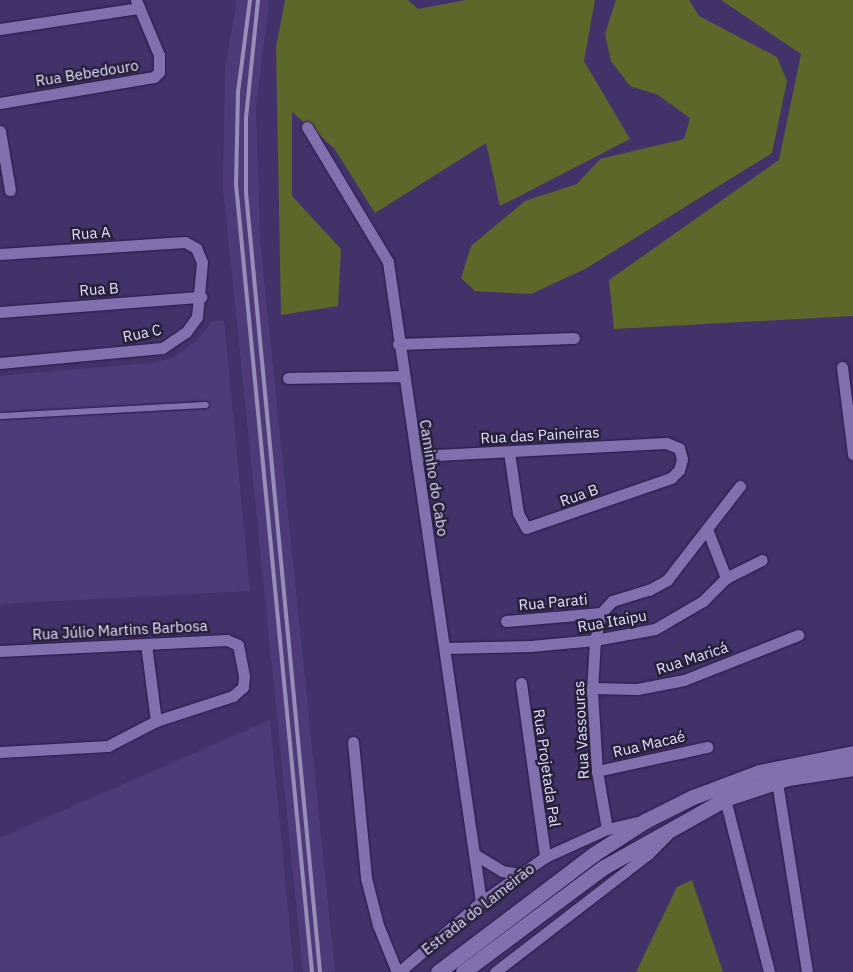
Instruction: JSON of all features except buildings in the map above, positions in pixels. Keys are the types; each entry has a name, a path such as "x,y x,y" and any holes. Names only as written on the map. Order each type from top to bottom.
{"main road":[{"name":"Estrada do Lameirão","path":"438,972 594,854 645,821 693,797 759,772 853,753"},
{"path":"463,972 604,868 725,799 776,782 853,768"}],"street":[{"path":"0,28 137,4"},
{"name":"Rua Bebedouro","path":"0,103 154,77 159,72 159,55 137,4"},
{"name":"Caminho do Cabo","path":"307,127 388,262 398,344 446,648 481,902"},
{"path":"0,131 10,190"},
{"name":"Rua A","path":"0,254 185,242"},
{"name":"Rua C","path":"0,363 162,348 194,323 201,297 200,254 185,242"},
{"name":"Rua B","path":"0,312 201,297"},
{"path":"398,344 574,338"},
{"path":"842,367 853,454"},
{"path":"288,378 403,376"},
{"name":"Rua B","path":"509,452 518,513 526,528 671,478 679,470 682,453 679,448 666,443"},
{"name":"Rua das Paineiras","path":"416,457 666,443"},
{"path":"601,613 612,601 649,590 667,580 740,486"},
{"path":"707,529 726,578"},
{"name":"Rua Itaipu","path":"446,648 532,646 595,640 668,624 703,601 726,578 762,560"},
{"name":"Rua Parati","path":"506,621 601,613"},
{"name":"Rua Vassouras","path":"601,613 595,640 592,688 597,771 607,829"},
{"name":"Rua Maricá","path":"592,688 637,689 684,680 798,635"},
{"name":"Rua Júlio Martins Barbosa","path":"0,651 227,640 239,647 244,676 243,687 233,696 156,721"},
{"path":"0,752 108,746 156,721 146,644"},
{"name":"Rua Projetada Pal","path":"521,683 545,856"},
{"path":"353,742 366,878 378,925 398,972"},
{"name":"Rua Macaé","path":"597,771 708,747"},
{"path":"776,782 807,972"},
{"path":"725,799 769,972"},
{"name":"Estrada do Lameirão","path":"398,972 481,902 545,856 607,829 645,821"},
{"path":"494,972 648,854 677,825"},
{"path":"474,854 502,871 521,874"}],"lane":[{"path":"0,416 206,404"}],"shaded area":[{"path":"237,0 269,0 256,108 260,240 335,972 303,972 223,189 225,67"},
{"path":"224,320 250,591 0,604 0,376 150,363 173,358 196,341 212,322"},
{"path":"270,720 294,972 0,972 0,838"}],"green space":[{"path":"285,0 408,0 418,9 466,0 595,0 584,61 630,139 500,206 486,143 375,213 334,148 292,112 292,196 341,249 338,306 281,315 276,47"},
{"path":"616,0 689,0 699,16 777,57 787,81 772,153 585,269 531,294 475,291 461,278 471,246 525,201 577,184 600,159 684,139 690,118 658,95 630,86 611,61 605,34"},
{"path":"721,0 853,0 853,316 614,329 609,280 779,160 801,54"},
{"path":"692,880 723,972 636,972 677,887"}],"railway":[{"path":"250,0 238,92 236,184 312,972"},
{"path":"258,0 246,118 246,193 320,972"}]}
